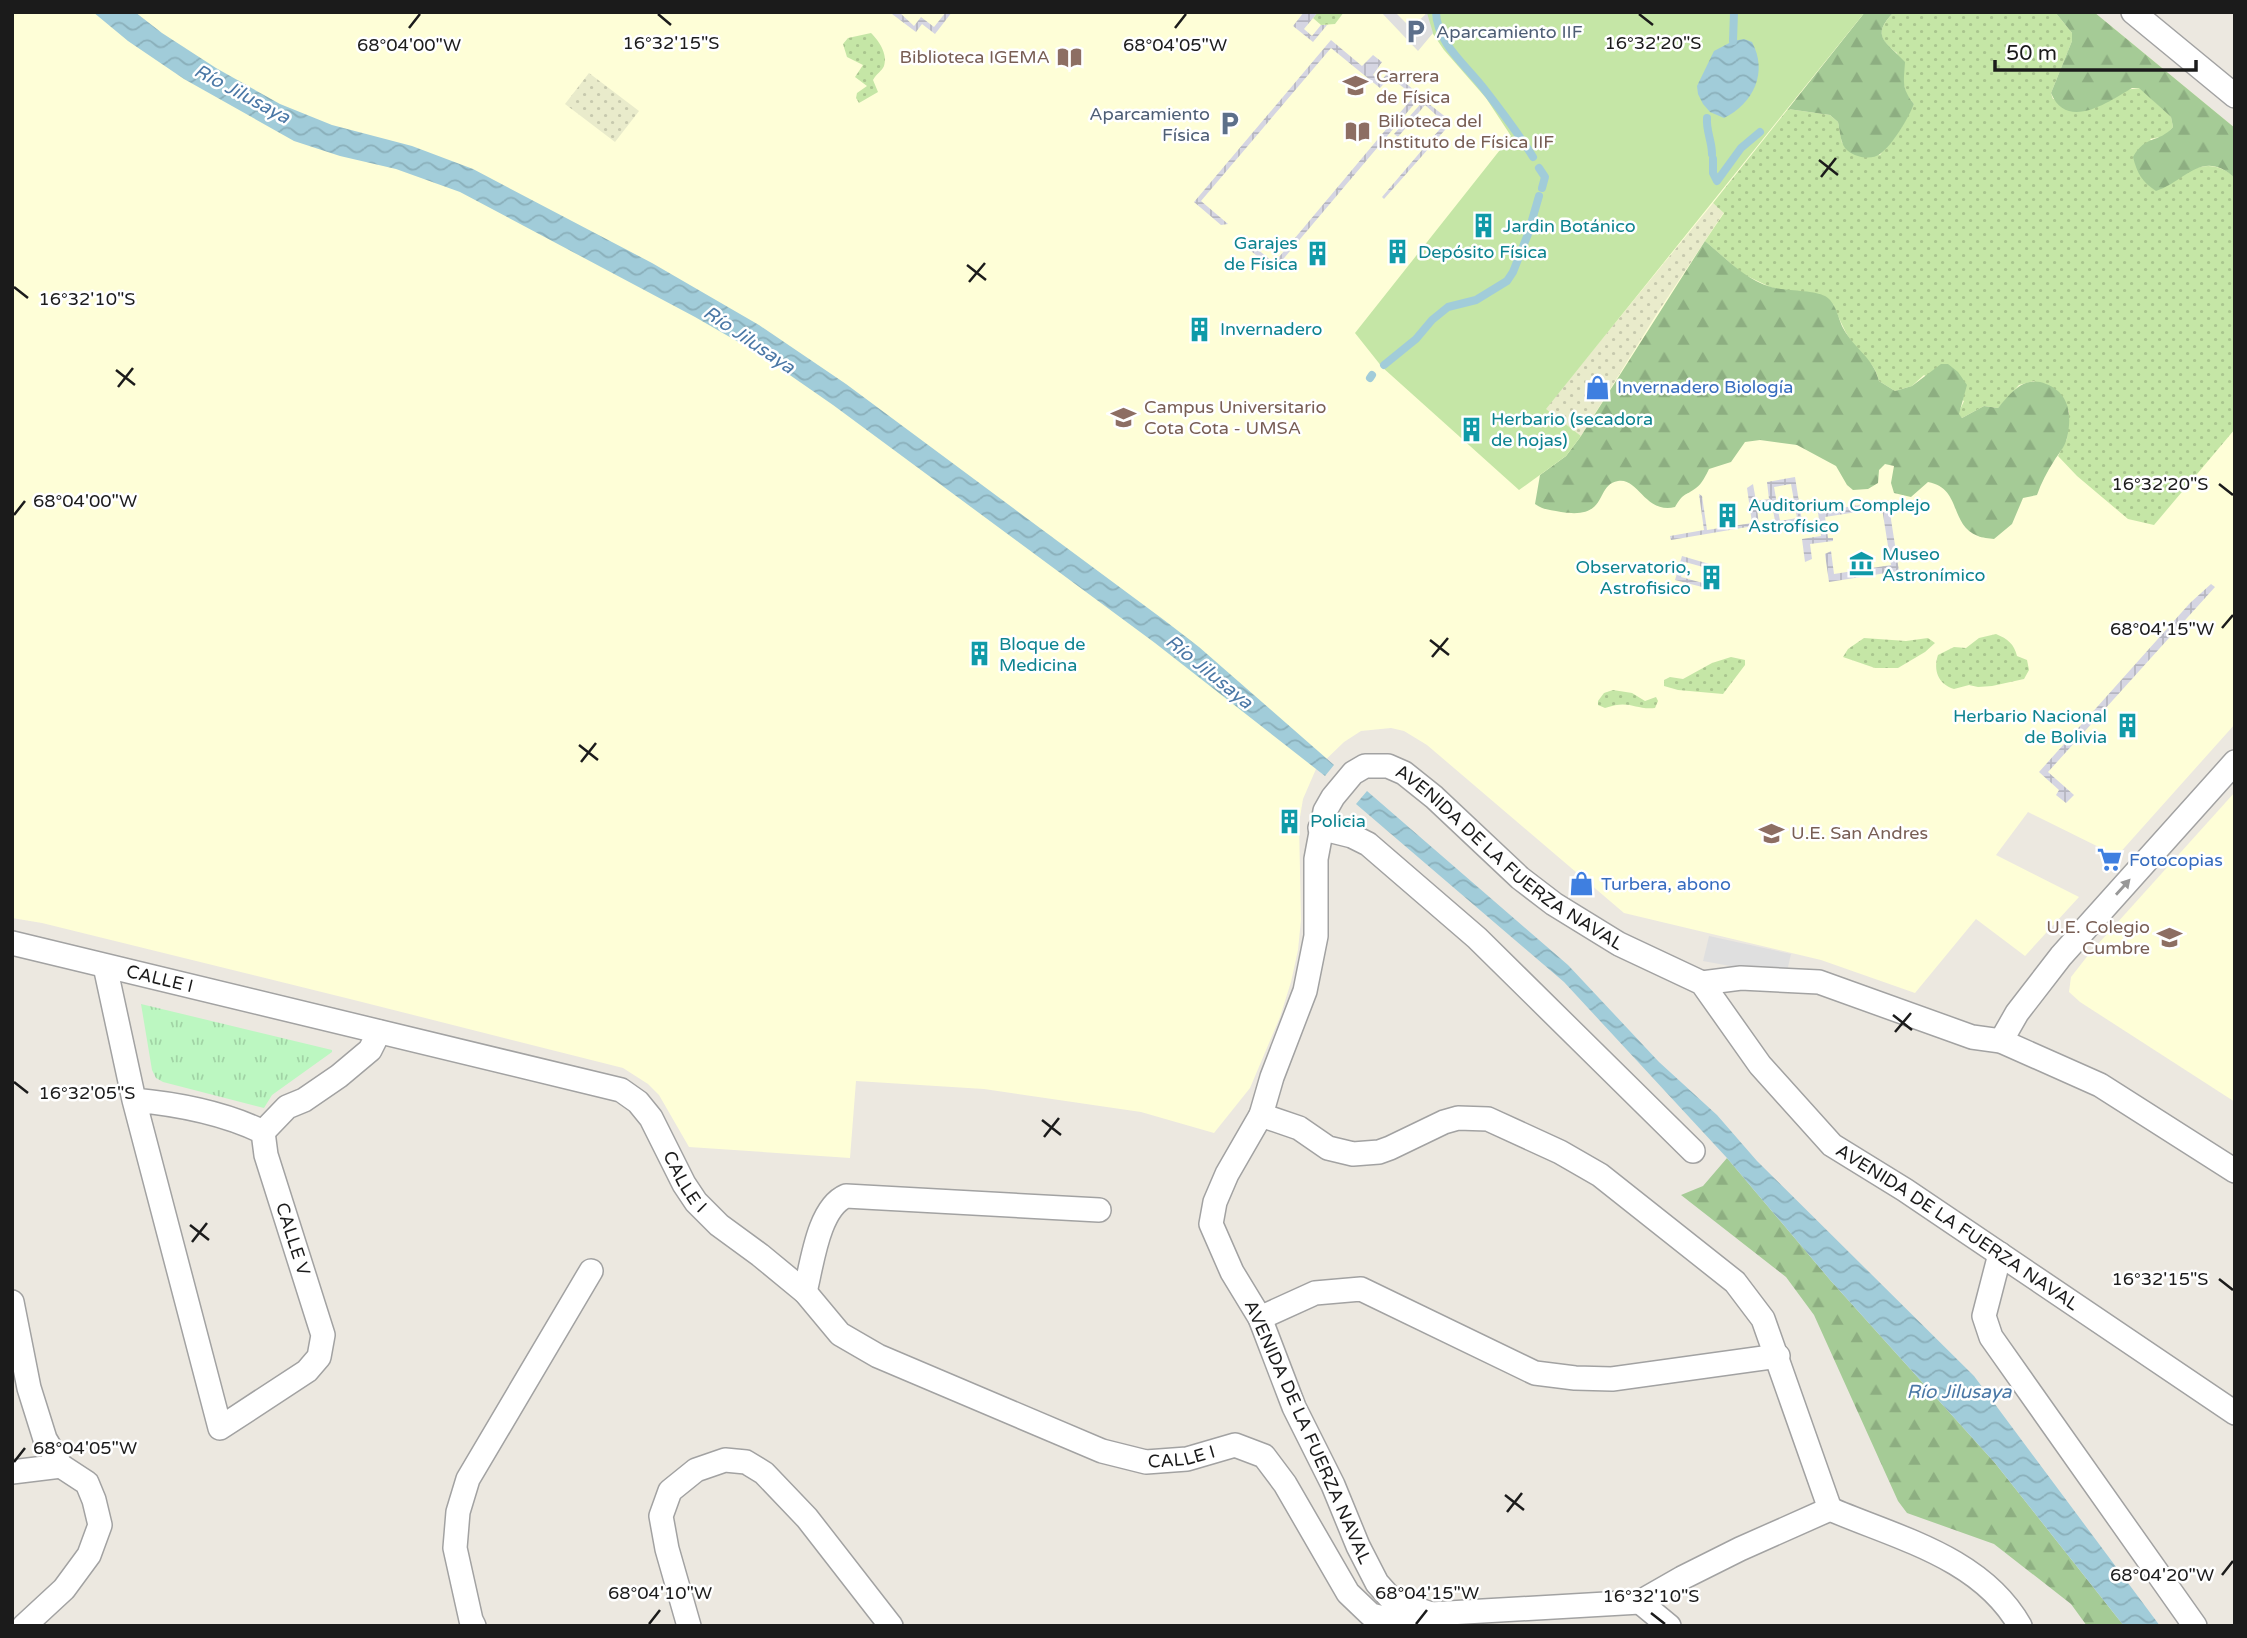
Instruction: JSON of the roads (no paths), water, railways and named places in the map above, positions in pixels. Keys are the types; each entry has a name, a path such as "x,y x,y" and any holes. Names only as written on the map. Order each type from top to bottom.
{"street":[{"path":"2133,12 2235,96"},
{"path":"2001,1041 2017,1013 2061,956 2235,762"},
{"name":"AVENIDA DE LA FUERZA NAVAL","path":"1430,1614 1394,1601 1377,1583 1358,1546 1334,1485 1294,1407 1259,1318 1232,1272 1214,1232 1211,1216 1227,1174 1261,1115 1272,1077 1298,1012 1313,955 1317,918 1316,859 1325,811 1353,773 1365,766 1377,764 1404,773 1434,797 1520,878 1555,904 1619,944 1702,983 1760,1065 1832,1144 1905,1190 2235,1413"},
{"path":"1320,828 1352,836 1368,844 1478,937 1693,1151"},
{"name":"CALLE I","path":"12,943 621,1090 638,1102 652,1118 678,1174 696,1202 719,1225 805,1292 840,1334 878,1356 1101,1451 1146,1462 1187,1459 1235,1445 1264,1456 1285,1483 1348,1593 1371,1615 1395,1621 1430,1614"},
{"name":"CALLE I","path":"105,966 134,1100 220,1428"},
{"path":"1702,983 1741,978 1819,982 1972,1037 2001,1041 2100,1085 2235,1171"},
{"path":"134,1100 162,1102 242,1122 263,1132 287,1107 304,1100 370,1050 379,1032"},
{"path":"1261,1115 1299,1128 1328,1147 1353,1154 1379,1152 1458,1118 1480,1118 1503,1124 1600,1175 1735,1282 1763,1319 1830,1509"},
{"name":"CALLE V","path":"220,1428 307,1371 319,1357 322,1345 323,1335 266,1155 263,1132"},
{"path":"805,1292 824,1219 832,1206 846,1196 1098,1210"},
{"path":"2000,1254 1984,1316 1991,1337 2195,1626"},
{"path":"466,1624 454,1548 458,1512 468,1479 591,1272"},
{"path":"1259,1318 1315,1293 1361,1289 1535,1373 1575,1378 1612,1380 1777,1356"},
{"path":"12,1302 29,1388 45,1439 61,1466 87,1483 100,1525 89,1555 64,1588 24,1626"},
{"path":"689,1626 667,1549 661,1516 670,1491 696,1470 724,1460 746,1462 764,1473 807,1518 891,1626"},
{"path":"12,1472 61,1466"},
{"path":"1430,1614 1640,1602 1740,1549 1830,1509 1932,1550 1970,1572 2012,1612 2020,1626"},
{"path":"1640,1602 1669,1626"}],"water":[{"name":"Río Jilusaya","path":"93,12 135,12 216,68 280,104 332,125 412,146 473,169 652,263 759,325 846,384 1164,620 1199,647 1334,765 1325,776 1155,643 833,405 761,355 460,192 396,169 340,156 294,141 184,79 128,41"},
{"path":"1744,39 1752,42 1757,53 1758,75 1755,86 1743,104 1724,118 1710,112 1703,104 1697,86 1714,51 1733,41"},
{"name":"Río Jilusaya","path":"1367,791 1568,965 1659,1062 1717,1115 1757,1161 1974,1376 2160,1626 2124,1626 1995,1463 1831,1281 1727,1158 1564,982 1356,804"}],"waterway":[{"path":"1436,12 1447,44 1498,107 1533,157"},
{"path":"1733,41 1734,12"},
{"path":"1707,118 1712,154"},
{"path":"1713,159 1713,173 1717,181 1741,148 1760,132"},
{"path":"1539,168 1545,177 1542,188"},
{"path":"1384,365 1416,339 1432,320 1448,307 1476,300 1507,281 1528,234 1539,196"}],"place":[{"name":"Aparcamiento IIF","path":"1416,32"},
{"name":"Biblioteca IGEMA","path":"1070,57"},
{"name":"Carrera de Física","path":"1356,86"},
{"name":"Aparcamiento Física","path":"1230,124"},
{"name":"Bilioteca del Instituto de Física IIF","path":"1358,131"},
{"name":"Jardin Botánico","path":"1483,226"},
{"name":"Depósito Física","path":"1398,252"},
{"name":"Garajes de Física","path":"1318,253"},
{"name":"Invernadero","path":"1200,329"},
{"name":"Invernadero Biología","path":"1597,387"},
{"name":"Campus Universitario Cota Cota - UMSA","path":"1124,417"},
{"name":"Herbario (secadora de hojas)","path":"1471,429"},
{"name":"Auditorium Complejo Astrofísico","path":"1728,515"},
{"name":"Museo Astronímico","path":"1862,564"},
{"name":"Observatorio, Astrofisico","path":"1711,577"},
{"name":"Bloque de Medicina","path":"979,654"},
{"name":"Herbario Nacional de Bolivia","path":"2127,726"},
{"name":"Policia","path":"1290,821"},
{"name":"U.E. San Andres","path":"1771,833"},
{"name":"Fotocopias","path":"2109,860"},
{"name":"Turbera, abono","path":"1581,884"},
{"name":"U.E. Colegio Cumbre","path":"2170,937"}]}
